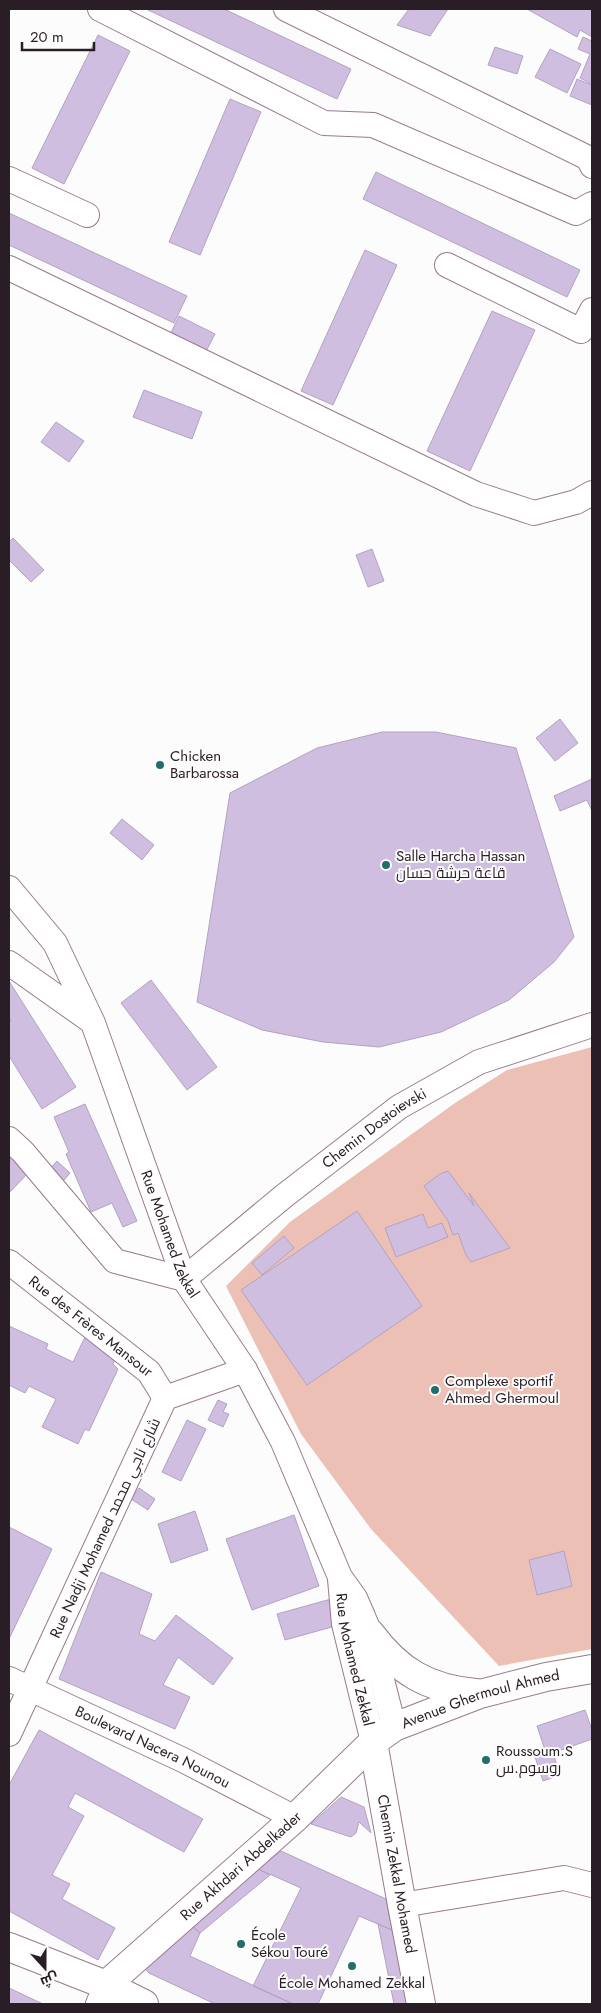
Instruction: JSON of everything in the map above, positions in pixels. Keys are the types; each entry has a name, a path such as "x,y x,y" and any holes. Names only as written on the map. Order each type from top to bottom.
{"main road":[{"path":"370,1633 383,1651 399,1666 417,1678 437,1687 458,1692 480,1694"},
{"name":"Avenue Ghermoul Ahmed","path":"384,1734 480,1694 538,1679 592,1669"},
{"name":"Rue Akhdari Abdelkader","path":"102,1995 384,1734"},
{"name":"Chemin Zekkal Mohamed","path":"384,1734 402,1906 421,2004"},
{"path":"9,1947 102,1995 144,2004"}],"street":[{"path":"100,9 324,123 373,125 576,213 592,204"},
{"path":"286,9 588,158 592,166"},
{"path":"9,179 87,216"},
{"path":"447,265 581,331 592,310"},
{"path":"9,268 476,494 534,513 576,502 592,493"},
{"name":"Rue Mohamed Zekkal","path":"9,888 55,943 93,1023 184,1280 244,1370 283,1442 340,1577 355,1598 370,1633 384,1734"},
{"path":"9,964 93,1023"},
{"name":"Chemin Dostoievski","path":"184,1280 284,1196 399,1108 479,1062 592,1025"},
{"path":"9,1139 23,1152 115,1261 184,1280"},
{"name":"Rue des Frères Mansour","path":"9,1262 149,1372 165,1398"},
{"path":"165,1398 244,1370"},
{"name":"Rue Nadji Mohamed شارع ناجي محمد","path":"9,1734 165,1398"},
{"name":"Rue Mohamed Zekkal","path":"340,1577 346,1632 384,1734"},
{"name":"Boulevard Nacera Nounou","path":"9,1679 183,1760 295,1818"},
{"path":"402,1906 564,1878 592,1885"}],"shaded area":[{"name":"Complexe sportif Ahmed Ghermoul","path":"592,1047 592,1649 499,1666 371,1529 301,1434 226,1286 290,1222 455,1103 507,1070"}],"building":[{"path":"146,9 224,9 351,69 337,99"},
{"path":"409,9 448,9 430,36 397,25"},
{"path":"527,9 592,9 592,37 580,30 577,37"},
{"path":"98,35 130,51 64,184 32,168"},
{"path":"583,37 592,41 592,84 580,78 590,54 578,49"},
{"path":"495,47 523,56 517,74 488,65"},
{"path":"550,49 581,64 567,93 535,77"},
{"path":"577,79 592,85 592,105 570,96"},
{"path":"230,99 261,112 200,255 169,242"},
{"path":"376,172 580,270 567,297 363,199"},
{"path":"9,213 187,296 174,323 9,245"},
{"path":"365,250 397,265 333,405 301,391"},
{"path":"492,311 535,330 470,471 427,451"},
{"path":"179,316 215,334 202,359 167,341"},
{"path":"144,390 202,412 192,439 133,417"},
{"path":"56,422 84,441 69,462 41,442"},
{"path":"13,538 44,570 31,582 9,560 9,542"},
{"path":"372,549 384,581 368,587 356,555"},
{"path":"560,719 578,743 555,761 536,738"},
{"name":"Salle Harcha Hassan قاعة حرشة حسان","path":"382,732 436,732 516,748 574,937 554,962 509,1000 441,1032 379,1047 323,1042 262,1030 197,1002 230,793 317,748"},
{"path":"592,779 592,811 587,800 560,811 554,796"},
{"path":"122,819 154,845 142,860 110,833"},
{"path":"151,980 217,1067 187,1090 121,1003"},
{"path":"9,981 76,1087 42,1109 9,1056 9,1022 11,1021 9,1018"},
{"path":"85,1104 137,1221 123,1227 112,1203 91,1212 66,1154 69,1152 54,1117"},
{"path":"13,1155 31,1170 9,1193 9,1159"},
{"path":"57,1161 70,1173 60,1185 46,1173"},
{"path":"448,1171 474,1206 469,1193 510,1248 471,1262 466,1255 458,1233 453,1235 448,1221 424,1186 440,1174"},
{"path":"357,1211 422,1306 307,1385 241,1290"},
{"path":"423,1214 428,1228 442,1223 448,1237 396,1257 385,1228"},
{"path":"284,1236 294,1248 262,1275 252,1263"},
{"path":"9,1326 48,1344 46,1349 73,1362 85,1337 118,1353 113,1364 118,1369 89,1431 85,1429 78,1444 42,1427 56,1399 29,1386 25,1393 9,1385"},
{"path":"218,1400 227,1404 223,1412 229,1414 223,1427 208,1420"},
{"path":"187,1420 206,1429 181,1481 162,1472"},
{"path":"139,1488 155,1499 148,1510 131,1499"},
{"path":"195,1511 208,1550 171,1563 158,1524"},
{"path":"294,1515 319,1586 252,1610 226,1539"},
{"path":"9,1527 52,1549 9,1639"},
{"path":"564,1551 572,1586 537,1595 529,1560"},
{"path":"101,1572 152,1594 139,1634 155,1641 176,1615 233,1658 213,1685 178,1657 163,1685 190,1697 175,1729 59,1679"},
{"path":"331,1599 339,1625 285,1640 277,1614"},
{"path":"585,1710 592,1730 592,1739 553,1753 560,1775 543,1781 535,1757 546,1753 537,1726"},
{"path":"39,1730 203,1819 184,1852 75,1793 68,1807 84,1816 52,1875 70,1884 62,1899 115,1928 98,1960 9,1911 9,1785"},
{"path":"341,1797 364,1807 371,1833 359,1822 356,1833 351,1837 311,1824"},
{"path":"281,1851 386,1899 392,1930 359,1916 318,2004 293,2004 253,1986 301,1888 258,1869"},
{"path":"258,1869 270,1875 200,1933 191,1925"},
{"path":"378,1924 392,1930 409,2004 394,2004"},
{"path":"191,1925 200,1933 190,1956 293,2004 215,2004 149,1973 144,1968"},
{"path":"9,1988 43,2004 9,2004"}],"place":[{"name":"Chicken Barbarossa","path":"160,765"},
{"name":"Salle Harcha Hassan قاعة حرشة حسان","path":"386,865"},
{"name":"Complexe sportif Ahmed Ghermoul","path":"435,1390"},
{"name":"Roussoum.S روسوم.س","path":"486,1760"},
{"name":"École Sékou Touré","path":"241,1944"},
{"name":"École Mohamed Zekkal","path":"352,1966"}]}
